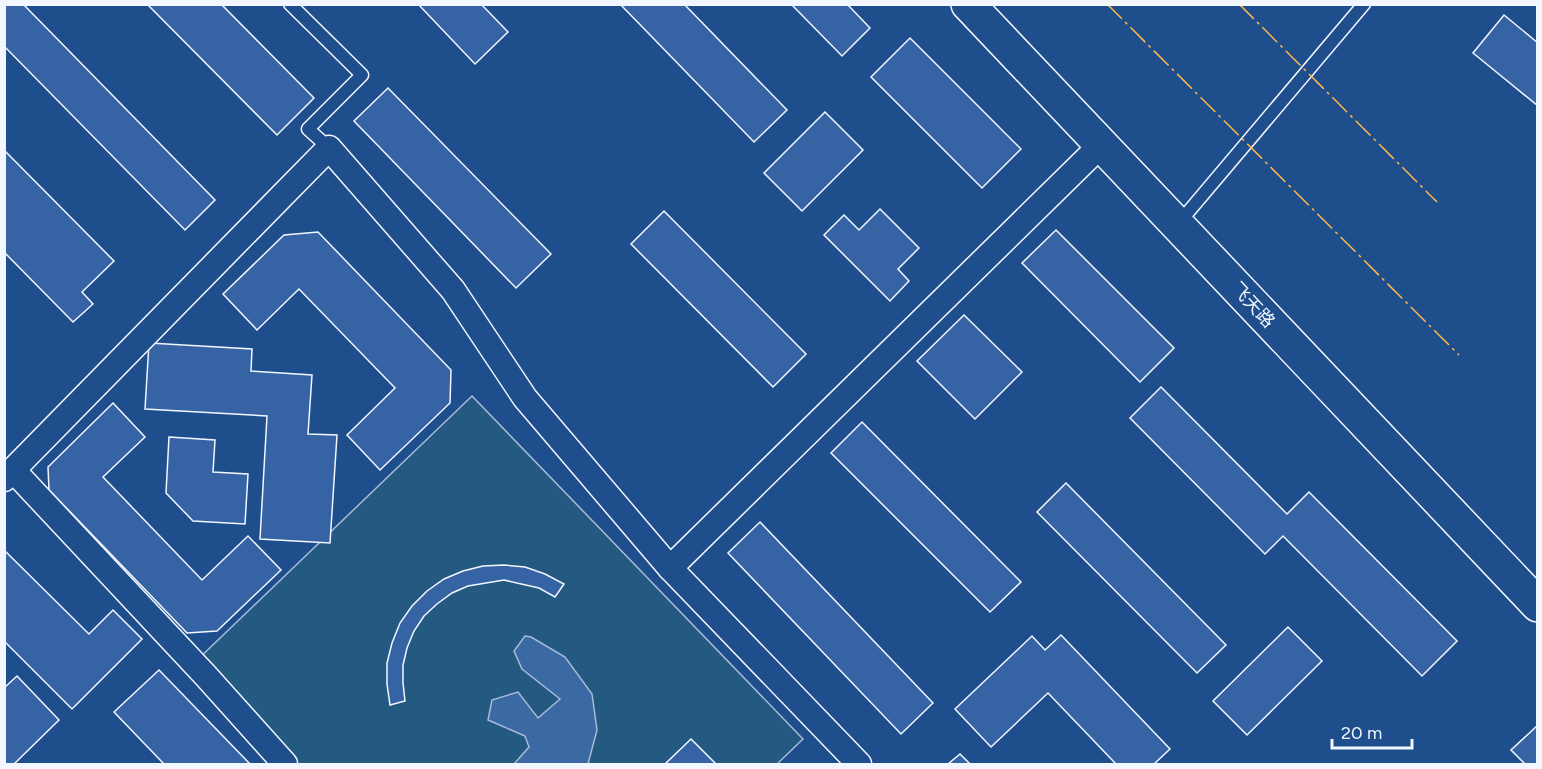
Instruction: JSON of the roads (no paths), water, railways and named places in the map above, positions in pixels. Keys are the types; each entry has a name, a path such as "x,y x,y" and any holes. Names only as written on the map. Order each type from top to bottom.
{"street":[{"name":"飞天路","path":"968,4 1538,605"},
{"path":"670,568 1102,144"},
{"path":"285,765 206,676 9,475 329,148 453,290 525,398 670,568 859,765"}],"lane":[{"path":"290,4 362,75 308,129 329,148"},
{"path":"1178,225 1364,4"}]}
